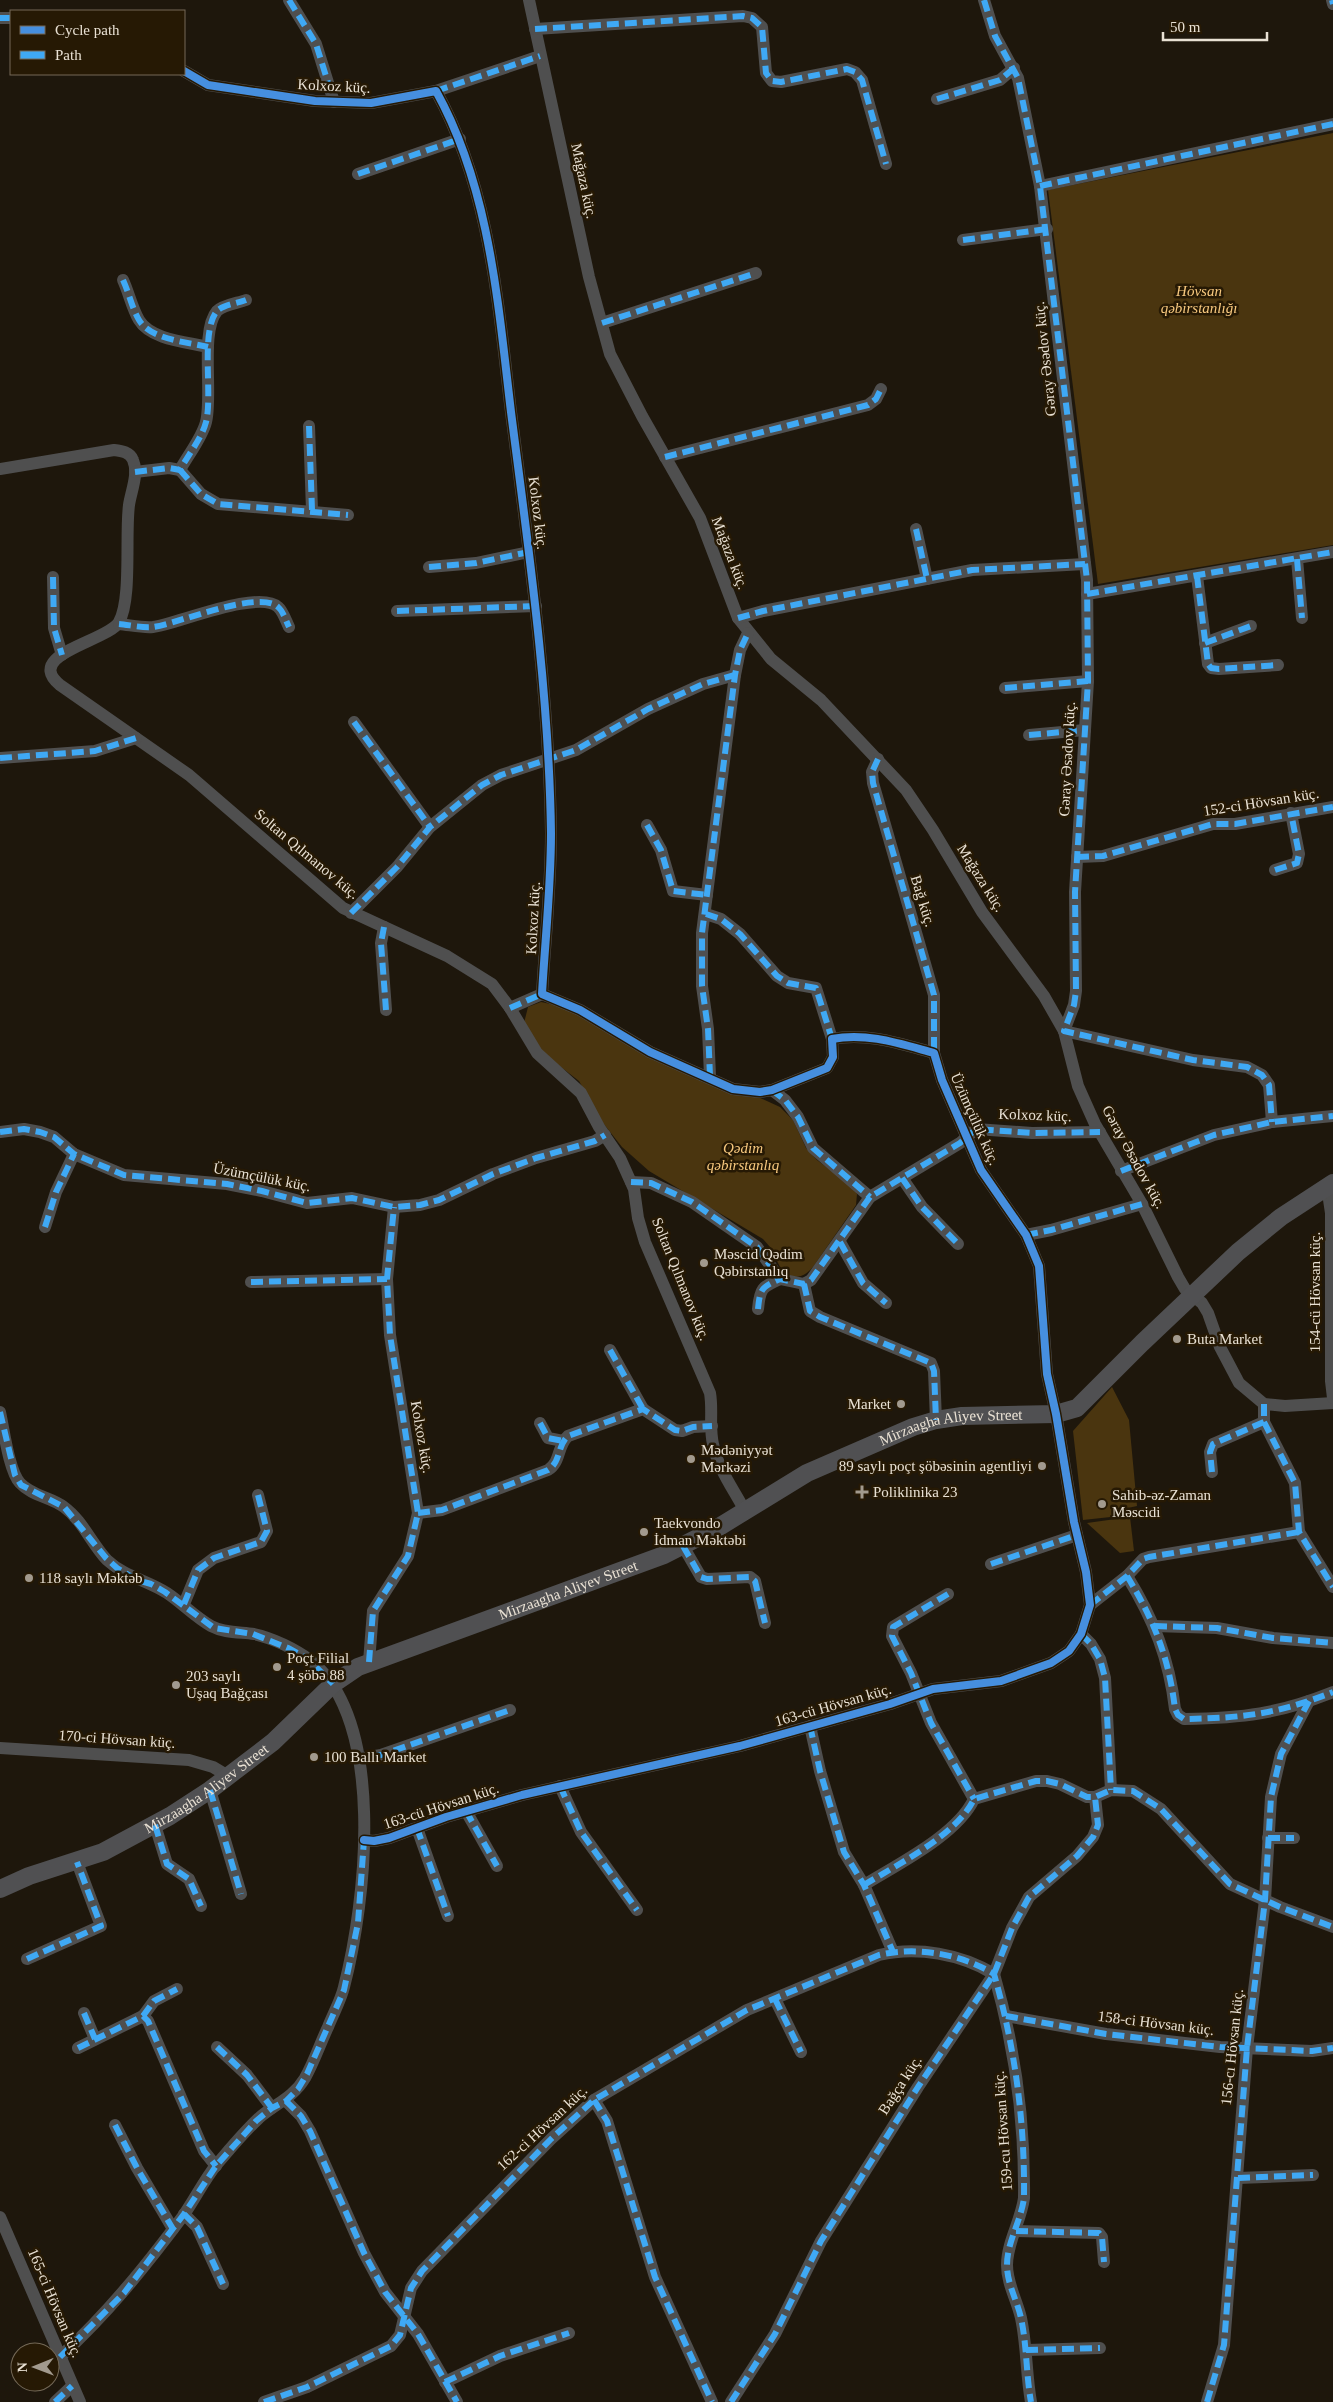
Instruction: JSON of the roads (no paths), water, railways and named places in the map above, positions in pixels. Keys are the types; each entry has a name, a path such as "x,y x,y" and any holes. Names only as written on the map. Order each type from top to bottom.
{"street":[{"path":"289,0 318,49 334,102"},
{"name":"Mağaza küç.","path":"529,0 589,277 610,354 700,518 738,618 748,633 771,659 821,700 906,790 933,830 982,912 1044,996 1064,1031"},
{"name":"Gəray Əsədov küç.","path":"984,0 995,36 1014,68 1040,186 1086,564 1088,682 1075,892 1076,991 1074,1005 1064,1031 1078,1086 1100,1132 1142,1204 1178,1277 1202,1303 1208,1313 1232,1373 1246,1391 1264,1404"},
{"path":"1332,0 1333,4"},
{"path":"535,29 743,16 752,18 762,27 766,73 772,81 781,82 847,70 855,72 862,80 886,164"},
{"path":"436,91 540,56"},
{"path":"937,99 996,82 1014,68"},
{"name":"Kolxoz küç.","path":"185,72 208,85 315,101 371,103 436,91 460,139 472,174 494,274 542,650 551,835 542,994"},
{"path":"1040,186 1333,124"},
{"path":"358,174 460,139"},
{"path":"963,240 1046,229"},
{"path":"602,323 756,273"},
{"path":"124,280 145,328 159,335 208,347"},
{"path":"180,470 206,424 209,404 208,347 214,318 218,310 246,300"},
{"path":"666,457 868,405 876,399 881,389"},
{"path":"309,426 312,510"},
{"path":"0,469 114,450 126,452 133,459 135,472 128,517 125,606 119,624 105,634 73,647 62,655 54,628 53,576"},
{"path":"135,472 169,468 180,470 201,494 218,504 312,510 348,515"},
{"path":"916,530 927,579"},
{"path":"429,567 476,564 529,552"},
{"path":"1087,594 1333,552"},
{"path":"1297,559 1302,618"},
{"path":"738,618 763,611 972,570 1086,564"},
{"path":"1197,576 1208,664 1211,668 1278,665"},
{"path":"119,624 154,627 197,613 257,602 268,602 277,606 289,627"},
{"path":"397,611 536,606"},
{"path":"1205,643 1251,626"},
{"path":"710,1076 708,1030 702,986 702,933 706,914 735,674 740,650 748,633"},
{"name":"Soltan Qılmanov küç.","path":"62,655 51,666 52,677 55,681 189,775 351,912 447,956 492,984 510,1008 533,1048 545,1062 580,1093 626,1168 645,1242 705,1378 712,1408 712,1442 716,1455 745,1511"},
{"path":"351,912 397,867 430,826 482,785 501,775 576,750 648,709 679,694 735,674"},
{"path":"1005,688 1088,682"},
{"path":"354,722 430,826"},
{"path":"1029,735 1085,730"},
{"path":"0,758 95,751 119,745 136,738"},
{"name":"Bağ küç.","path":"878,759 872,772 873,783 934,994 934,1053"},
{"name":"152-ci Hövsan küç.","path":"1077,857 1103,856 1213,824 1235,824 1333,807"},
{"path":"1275,870 1297,863 1299,854 1291,813"},
{"path":"647,825 660,850 673,891 707,895"},
{"path":"510,1008 542,994 580,1010 650,1052 710,1076 733,1089 760,1092 772,1090 827,1068 833,1057 832,1039 816,988 788,983 782,980 740,934 721,919 706,914"},
{"path":"384,927 382,943 386,1010"},
{"path":"1064,1031 1193,1060 1247,1067 1262,1075 1269,1085 1272,1122"},
{"path":"832,1039 861,1036 899,1043 934,1053"},
{"name":"Üzümçülük küç.","path":"934,1053 942,1080 968,1135 981,1170 1026,1235 1039,1266 1047,1374 1056,1414"},
{"path":"772,1090 784,1100 798,1117 813,1148 870,1197"},
{"path":"1121,1170 1214,1135 1272,1122 1333,1116"},
{"name":"Üzümçülük küç.","path":"0,1132 24,1129 40,1132 54,1137 74,1154 124,1175 227,1184 307,1203 321,1203 347,1198 394,1207 420,1205 439,1200 493,1174 536,1158 595,1141 605,1135"},
{"name":"Kolxoz küç.","path":"804,1284 811,1280 840,1242 870,1197 960,1143 976,1129 1032,1133 1100,1132"},
{"path":"45,1227 56,1192 74,1154"},
{"path":"902,1178 922,1207 958,1244"},
{"path":"631,1182 651,1183 692,1202 758,1247 780,1279"},
{"name":"Mirzaagha Aliyev Street","path":"0,1889 29,1876 103,1852 155,1825 210,1790 276,1739 333,1684 369,1662 683,1546 807,1473 894,1435 936,1420 962,1416 1056,1414 1069,1412 1083,1404 1142,1343 1238,1252 1281,1217 1330,1184"},
{"name":"154-cü Hövsan küç.","path":"1330,1184 1331,1381 1333,1398"},
{"path":"1026,1235 1051,1230 1142,1204"},
{"name":"Kolxoz küç.","path":"369,1662 373,1611 408,1556 418,1513 390,1335 387,1279 394,1207"},
{"path":"840,1242 863,1283 886,1302"},
{"path":"251,1282 387,1279"},
{"path":"758,1309 759,1292 766,1285 780,1279 804,1284 810,1311 820,1317 931,1363 934,1371 936,1420"},
{"path":"610,1350 643,1409 675,1430 682,1431 693,1427 712,1426"},
{"path":"1333,1403 1285,1406 1264,1404 1264,1422 1295,1483 1299,1532 1333,1586"},
{"path":"418,1513 442,1510 548,1470 556,1465 563,1441 568,1436 643,1409"},
{"path":"0,1412 15,1475 21,1484 64,1507 106,1558 117,1568 137,1580 151,1584 184,1604 214,1628 253,1634 288,1648 308,1659 333,1684 349,1716 359,1759 364,1840 358,1923 344,1990 307,2074 298,2089 286,2101 272,2108 256,2121 216,2166 184,2214 124,2293 60,2357"},
{"name":"163-cü Hövsan küç.","path":"364,1840 374,1841 389,1838 466,1811 560,1786 740,1746 890,1704 918,1693 954,1686 1001,1681 1051,1663 1069,1651 1081,1634 1090,1605 1086,1572 1077,1536 1056,1414"},
{"path":"1212,1472 1210,1452 1214,1444 1264,1422"},
{"path":"540,1423 548,1438 563,1441"},
{"path":"184,1604 198,1570 214,1558 261,1542 268,1531 258,1495"},
{"path":"1090,1605 1127,1576 1143,1559 1149,1556 1299,1532"},
{"path":"991,1564 1077,1536"},
{"path":"683,1546 701,1577 707,1579 750,1577 755,1581 765,1623"},
{"path":"1127,1576 1155,1626 1171,1678 1175,1709 1178,1716 1184,1718 1233,1718 1282,1710 1333,1692"},
{"path":"948,1594 894,1627 892,1636 930,1723 974,1799"},
{"path":"1155,1626 1217,1628 1273,1638 1333,1643"},
{"path":"1081,1634 1091,1644 1100,1659 1105,1678 1111,1790"},
{"name":"156-cı Hövsan küç.","path":"1207,2402 1224,2345 1247,2048 1265,1900 1271,1797 1281,1754 1309,1701"},
{"path":"359,1759 381,1755 510,1710"},
{"path":"810,1726 820,1770 844,1852 864,1886 893,1952"},
{"name":"170-ci Hövsan küç.","path":"0,1748 189,1760 213,1767 228,1776"},
{"path":"864,1886 952,1828 967,1813 974,1799 1036,1781 1048,1781 1087,1797 1095,1797 1111,1790 1134,1790 1161,1809 1230,1884 1333,1927"},
{"path":"560,1786 581,1832 637,1910"},
{"path":"210,1790 241,1894"},
{"name":"Bağça küç.","path":"731,2402 775,2334 821,2240 918,2087 994,1974 1012,1928 1029,1897 1077,1856 1093,1837 1098,1825 1095,1797"},
{"path":"466,1811 497,1866"},
{"path":"155,1825 167,1864 189,1879 201,1906"},
{"path":"417,1828 448,1916"},
{"path":"1268,1838 1294,1838"},
{"path":"27,1959 101,1926 77,1862"},
{"name":"162-ci Hövsan küç.","path":"264,2402 306,2387 391,2346 400,2335 412,2288 422,2271 551,2139 594,2100 747,2010 880,1955 893,1952 934,1953 976,1964 994,1974"},
{"name":"159-cu Hövsan küç.","path":"994,1974 1006,2016 1020,2097 1025,2170 1023,2212 1008,2255 1008,2280 1020,2316 1026,2350 1031,2402"},
{"path":"78,2048 143,2016 154,2001 177,1989"},
{"path":"774,1999 801,2052"},
{"path":"84,2012 95,2039"},
{"path":"143,2016 148,2021 204,2151 216,2166"},
{"name":"158-ci Hövsan küç.","path":"1006,2016 1106,2034 1247,2048 1312,2050 1333,2048"},
{"path":"217,2047 247,2075 272,2108"},
{"path":"594,2100 607,2121 655,2277 712,2402"},
{"path":"286,2101 301,2116 310,2131 364,2253 385,2292 418,2334 457,2402"},
{"path":"115,2125 136,2168 173,2229"},
{"path":"1238,2178 1313,2176"},
{"path":"184,2214 197,2227 223,2284"},
{"name":"165-ci Hövsan küç.","path":"0,2216 54,2342"},
{"path":"1016,2231 1099,2233 1102,2237 1104,2262"},
{"path":"445,2382 500,2356 569,2333"},
{"path":"1026,2350 1100,2348"},
{"name":"165-ci Hövsan küç.","path":"60,2357 80,2402"},
{"path":"55,2402 72,2386"}],"place":[{"name":"Məscid Qədim Qəbirstanlıq","path":"704,1263"},
{"name":"Buta Market","path":"1177,1339"},
{"name":"Market","path":"901,1404"},
{"name":"Mədəniyyət Mərkəzi","path":"691,1459"},
{"name":"89 saylı poçt şöbəsinin agentliyi","path":"1042,1466"},
{"name":"Poliklinika 23","path":"862,1492"},
{"name":"Sahib-əz-Zaman Məscidi","path":"1102,1504"},
{"name":"Taekvondo İdman Məktəbi","path":"644,1532"},
{"name":"118 saylı Məktəb","path":"29,1578"},
{"name":"Poçt Filial 4 şöbə 88","path":"277,1667"},
{"name":"203 saylı Uşaq Bağçası","path":"176,1685"},
{"name":"100 Ballı Market","path":"314,1757"}],"park label":[{"name":"Hövsan qəbirstanlığı","path":"1199,300"},
{"name":"Qədim qəbirstanlıq","path":"743,1156"}]}
